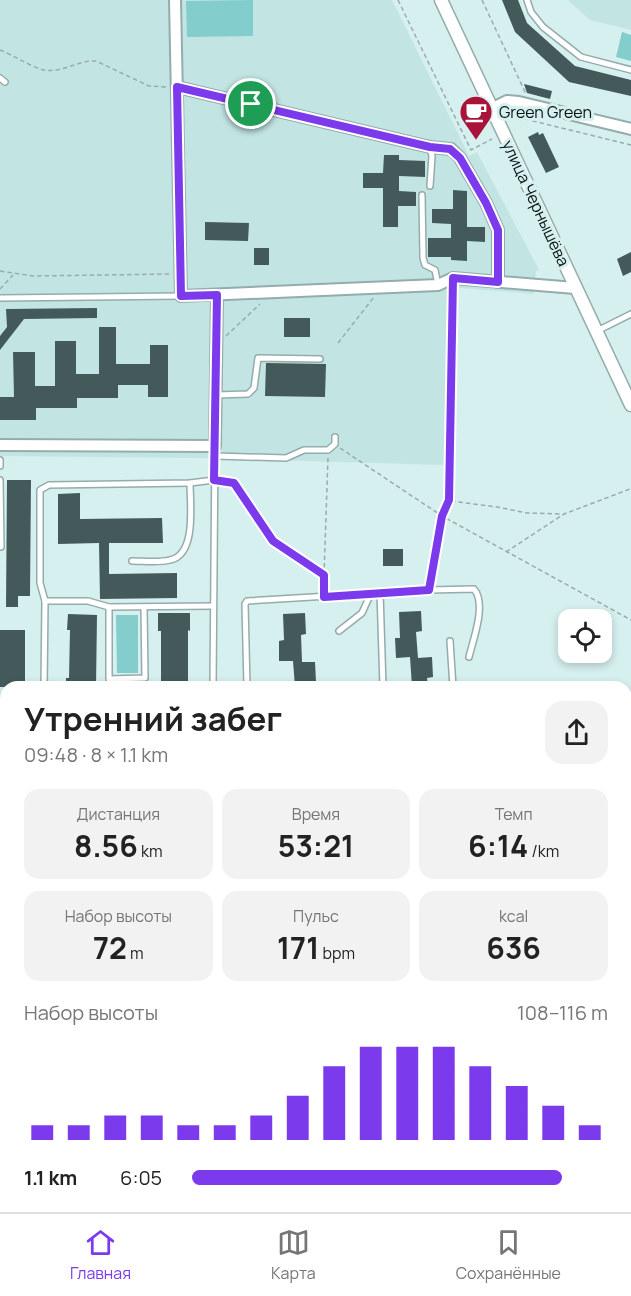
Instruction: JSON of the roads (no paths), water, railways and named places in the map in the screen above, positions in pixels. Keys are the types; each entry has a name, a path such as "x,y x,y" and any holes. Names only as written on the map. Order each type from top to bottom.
{"street":[{"path":"175,0 181,296 438,285 453,278 575,288"},
{"name":"улица Чернышёва","path":"441,0 631,405"},
{"path":"177,87 430,147 450,149 460,158 486,203 498,230 498,282"},
{"path":"493,108 507,101 519,102 631,129"},
{"path":"0,445 215,451 217,295"}],"lane":[{"path":"527,0 531,12 543,27 581,57 631,70"},
{"path":"430,147 432,156 430,186"},
{"path":"422,195 423,258 425,265 435,270 438,285"},
{"path":"0,298 181,296"},
{"path":"596,332 631,314"},
{"path":"216,394 248,394 254,388 258,358 320,359"},
{"path":"213,681 215,451 286,458 304,450 328,450 334,444 335,437"},
{"path":"0,460 0,466"},
{"path":"0,480 1,547"},
{"path":"45,681 45,601 40,584 40,490 48,485 190,483 214,480"},
{"path":"132,561 169,561 177,558 183,552 190,528 190,483"},
{"path":"247,681 245,604 247,601 380,592 474,589 477,591 479,613 469,657"},
{"path":"380,592 383,681"},
{"path":"339,630 362,613 371,593"},
{"path":"45,601 88,601 109,607 213,606"},
{"path":"109,607 109,679 145,678 144,607"},
{"path":"450,641 453,681"}],"place":[{"name":"Green Green","path":"476,141"}]}
